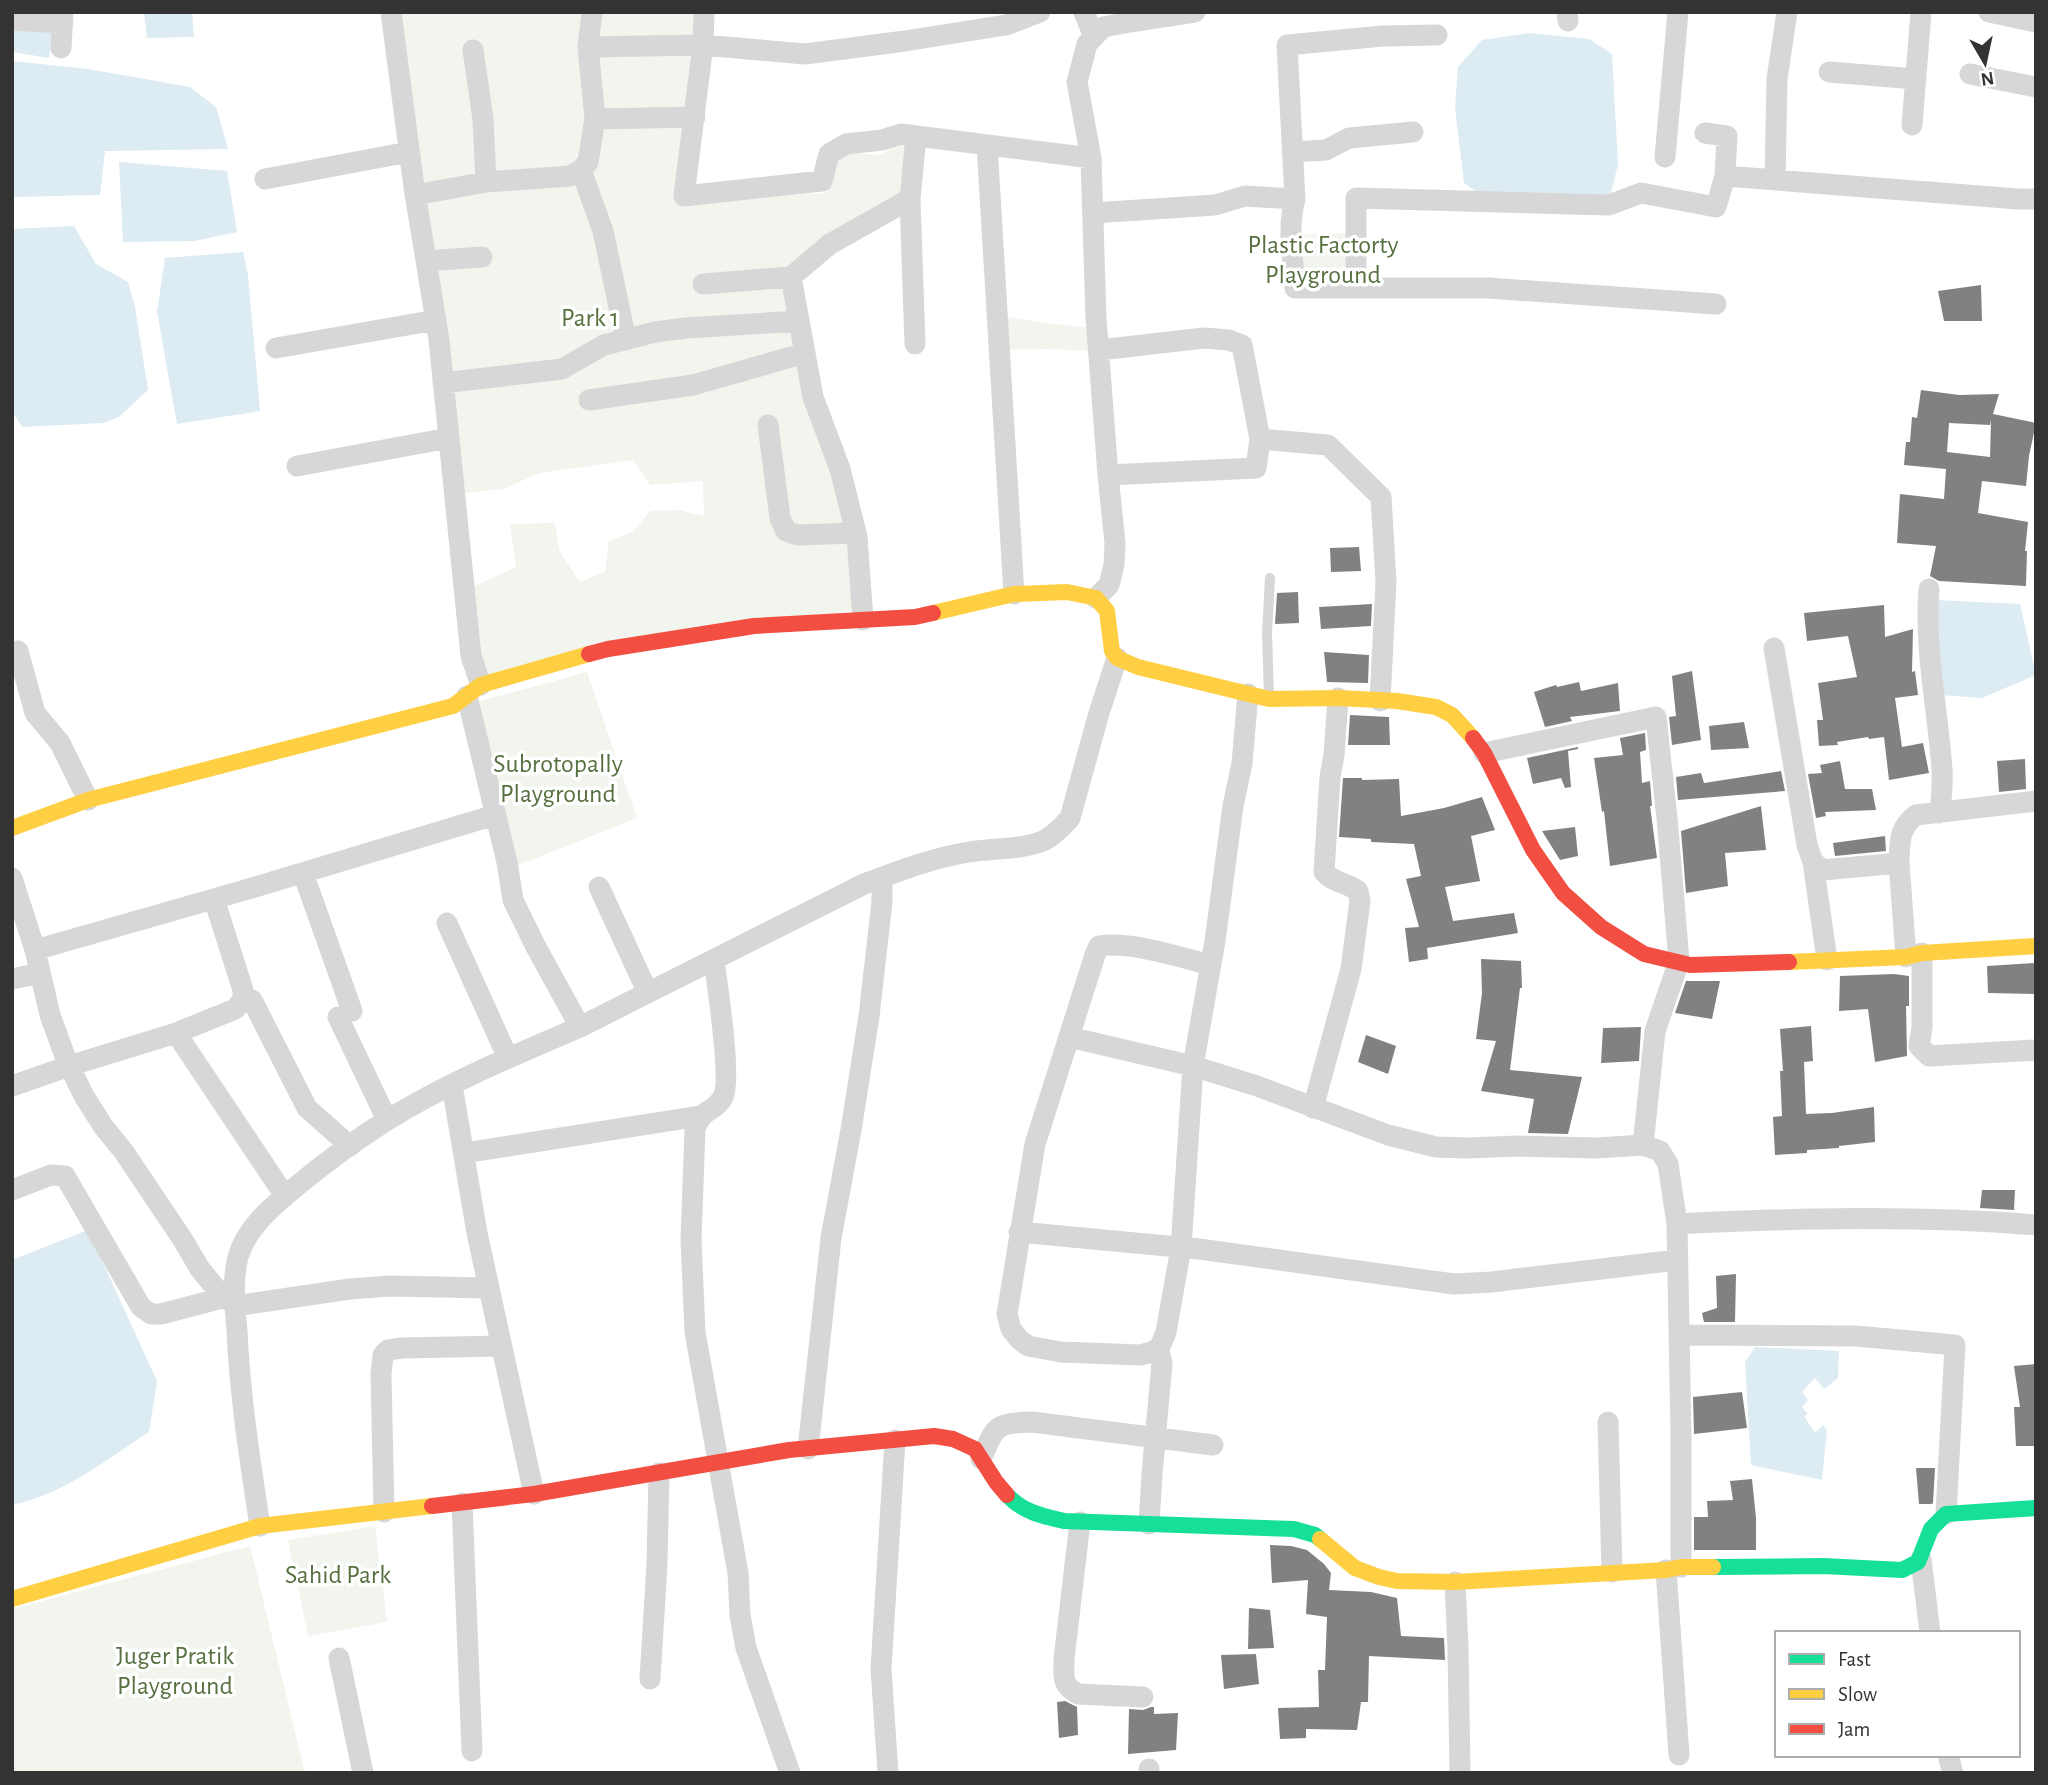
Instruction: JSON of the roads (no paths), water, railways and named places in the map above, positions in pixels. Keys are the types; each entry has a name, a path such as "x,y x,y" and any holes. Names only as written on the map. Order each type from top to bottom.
{"street":[{"path":"391,12 415,195 436,320 474,690 495,815 513,900 580,1027"},
{"path":"415,195 486,182 570,176 581,170 588,162 594,119 588,47 592,12"},
{"path":"704,12 703,45 684,196 822,181 829,154 846,144 883,140 901,134 1091,158"},
{"path":"588,47 703,45 805,54 1006,25 1040,12"},
{"path":"1084,12 1094,37"},
{"path":"1096,598 1109,585 1114,565 1115,543 1099,350 1091,158 1077,82 1087,44 1104,27 1195,12"},
{"path":"1665,157 1678,12"},
{"path":"1775,180 1777,79 1787,12"},
{"path":"1912,125 1921,12"},
{"path":"1990,12 2036,22"},
{"path":"12,20 63,17 61,48"},
{"path":"1437,35 1383,36 1287,45 1294,200 1291,235 1295,288 1488,288 1716,304"},
{"path":"473,50 483,119 486,182"},
{"path":"1829,72 1916,79"},
{"path":"1970,74 2036,87"},
{"path":"594,119 695,117"},
{"path":"1292,152 1326,150 1349,138 1413,132"},
{"path":"1356,288 1356,198 1609,205 1641,193 1716,207 1724,176 1727,136 1705,133"},
{"path":"915,344 909,199 916,136"},
{"path":"987,145 1014,594"},
{"path":"265,179 409,152"},
{"path":"581,170 603,231 626,340"},
{"path":"1724,176 2036,199"},
{"path":"1093,212 1215,205 1245,196 1294,200"},
{"path":"703,284 792,277 830,244 909,199"},
{"path":"426,261 482,257"},
{"path":"792,277 813,397 841,468 856,533 863,620"},
{"path":"276,348 436,320"},
{"path":"443,383 562,369 604,345 654,332 799,321"},
{"path":"1099,350 1203,338 1228,340 1242,345 1260,439 1256,468 1108,475"},
{"path":"589,400 693,385 806,354"},
{"path":"768,425 780,518 786,531 797,535 856,533"},
{"path":"297,466 449,438"},
{"path":"1260,439 1328,445 1381,497 1386,582 1380,701"},
{"path":"1929,589 1928,649 1942,771 1940,813"},
{"path":"12,828 88,800 453,706 474,690 608,649 754,626 915,617 1014,594 1067,592 1096,598 1107,611 1112,651 1117,658 1138,667 1269,699 1338,698 1380,701 1436,708 1452,715 1484,753 1533,850 1563,893 1601,927 1644,954 1689,965 1713,965 2036,946"},
{"path":"1774,648 1807,845 1813,862 1827,960"},
{"path":"18,651 35,713 60,743 88,800"},
{"path":"260,1526 244,1426 230,1301 242,1248 267,1210 330,1159 387,1120 452,1085 580,1027 864,884 937,859 1045,840 1070,818 1117,658"},
{"path":"1149,1524 1162,1363 1158,1348 1166,1332 1181,1248 1193,1066 1242,763 1248,694"},
{"path":"1313,1108 1351,969 1360,901 1358,891 1324,872 1338,698"},
{"path":"1484,753 1656,717 1679,961 1655,1031 1643,1145"},
{"path":"2036,802 1916,816 1906,823 1900,836 1899,863 1922,1027 1919,1046 1929,1056 2036,1050"},
{"path":"34,950 495,815"},
{"path":"1813,862 1823,870 1899,863"},
{"path":"303,873 345,1014 387,1120"},
{"path":"808,1449 831,1238 874,980 882,877"},
{"path":"12,878 50,1015 69,1066 84,1096 200,1269 230,1301"},
{"path":"599,887 648,993"},
{"path":"12,1086 176,1033 235,1009 243,1000 243,990 214,899"},
{"path":"447,923 508,1058"},
{"path":"1160,1347 1140,1355 1061,1352 1028,1346 1018,1339 1011,1329 1007,1314 1035,1143 1099,946 1109,944 1149,950 1210,965"},
{"path":"464,1153 699,1116 716,1105 723,1098 726,1088 723,1029 714,960"},
{"path":"12,979 40,973"},
{"path":"252,1000 307,1108 350,1146"},
{"path":"176,1033 285,1196"},
{"path":"1069,1037 1193,1066 1257,1086 1388,1135 1436,1147 1597,1148 1643,1145 1660,1151 1668,1164 1677,1224 1679,1335 1674,1568 1679,1755"},
{"path":"452,1085 477,1233 534,1494"},
{"path":"699,1116 695,1129 691,1240 695,1332 738,1573 740,1615 746,1648 790,1773"},
{"path":"12,1189 51,1175 65,1176 141,1307 151,1314 230,1301 351,1289 390,1286 489,1288"},
{"path":"1677,1224 1755,1220 1971,1220 2036,1225"},
{"path":"1019,1232 1181,1248 1454,1284 1677,1260"},
{"path":"1679,1335 1856,1336 1955,1346 1947,1514"},
{"path":"384,1512 381,1374 383,1355 388,1350 402,1348 501,1346"},
{"path":"981,1459 993,1433 999,1426 1011,1422 1032,1422 1213,1445"},
{"path":"1608,1422 1612,1573"},
{"path":"12,1599 68,1585 260,1526 534,1494 789,1450 934,1436 953,1439 975,1449 996,1482 1014,1502 1031,1513 1080,1522 1294,1529 1315,1535 1355,1568 1398,1581 1455,1582 1674,1568 1823,1566 1902,1570 1913,1567 1921,1559"},
{"path":"888,1773 881,1669 895,1440"},
{"path":"650,1679 659,1473"},
{"path":"462,1503 472,1751"},
{"path":"1930,1631 1921,1559 1928,1535 1936,1522 1947,1514 2036,1508"},
{"path":"1080,1522 1064,1659 1064,1680 1069,1689 1078,1694 1143,1697"},
{"path":"1455,1582 1460,1773"},
{"path":"339,1658 363,1773"}],"lane":[{"path":"1269,578 1269,699"}],"park label":[{"name":"Plastic Factorty Playground","path":"1323,260"},
{"name":"Park 1","path":"590,318"},
{"name":"Subrotopally Playground","path":"558,779"},
{"name":"Sahid Park","path":"338,1575"},
{"name":"Juger Pratik Playground","path":"175,1671"}]}
